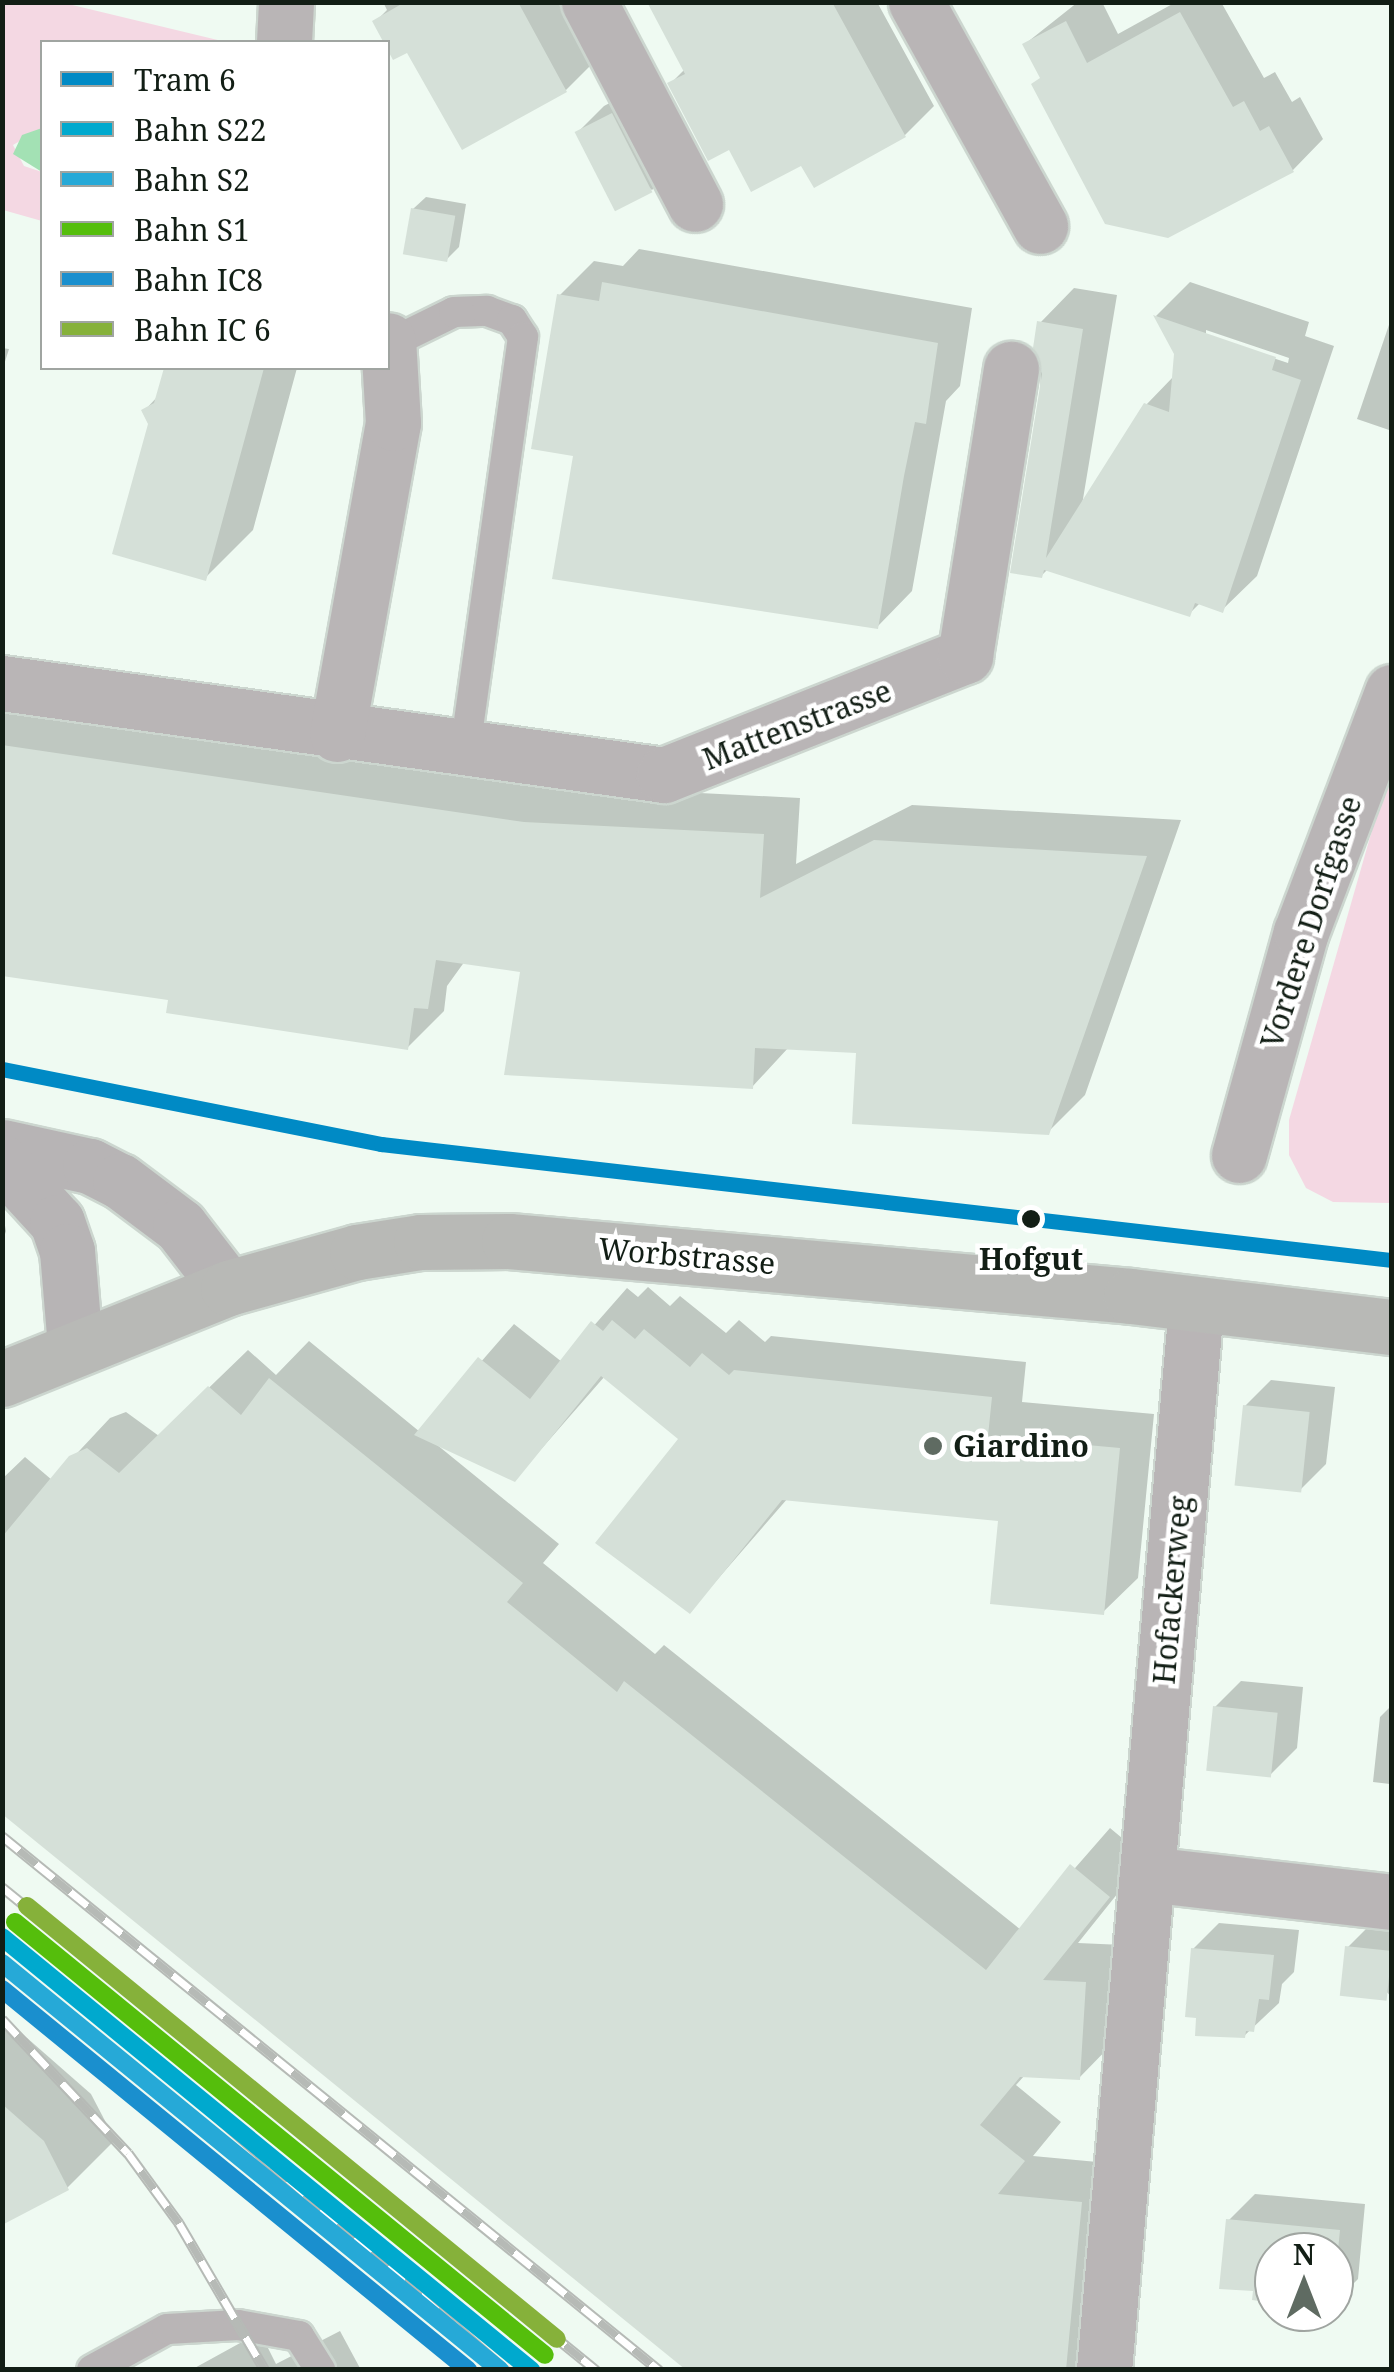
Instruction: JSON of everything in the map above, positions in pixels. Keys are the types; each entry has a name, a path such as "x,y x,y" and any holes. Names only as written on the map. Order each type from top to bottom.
{"main road":[{"name":"Worbstrasse","path":"2,1378 228,1288 358,1252 421,1242 509,1241 1392,1326"}],"street":[{"path":"284,40 286,2"},
{"path":"589,2 695,204"},
{"path":"916,2 1040,226"},
{"path":"337,734 393,423 390,370"},
{"name":"Mattenstrasse","path":"2,684 337,734 664,775 966,656 1011,370"},
{"name":"Vordere Dorfgasse","path":"1239,1156 1301,932 1392,692"},
{"path":"2,1147 90,1166 120,1181 180,1226 228,1288"},
{"path":"2,1162 58,1222 68,1251 76,1347"},
{"name":"Hofackerweg","path":"1104,2370 1196,1306"},
{"path":"1147,1874 1392,1902"}],"lane":[{"path":"390,341 454,312 486,310 512,320 522,337 465,751"},
{"path":"92,2370 167,2330 238,2325 299,2336 320,2370"}],"shaded area":[{"path":"2,3 64,3 218,40 40,40 40,129 13,145 24,166 40,171 40,220 3,210"},
{"path":"40,129 40,171 13,154 22,135"},
{"path":"1391,764 1391,1203 1333,1202 1306,1188 1289,1155 1289,1120"}],"building":[{"path":"405,2 518,2 567,92 462,150 407,53 393,60 390,40 382,40 372,21"},
{"path":"647,2 832,2 906,137 814,188 801,166 751,192 729,150 708,161 667,83 685,74"},
{"path":"1180,12 1233,107 1244,101 1260,131 1269,126 1294,172 1168,238 1105,224 1031,84 1040,78 1022,44 1066,21 1087,63"},
{"path":"612,113 652,192 615,211 575,132"},
{"path":"411,208 455,216 447,262 403,254"},
{"path":"602,282 938,343 926,424 915,422 878,629 552,579 573,456 531,449 557,294 599,301"},
{"path":"1153,315 1276,357 1272,370 1301,380 1223,613 1195,603 1190,617 1044,570 1042,578 1010,573 1042,374 1033,348 1037,321 1083,329 1046,558 1144,403 1169,412 1174,354"},
{"path":"163,370 263,370 206,581 112,554 148,424 141,410 154,403"},
{"path":"2,745 524,822 764,834 760,898 874,840 1147,856 1049,1135 852,1124 856,1053 755,1048 753,1089 504,1075 520,972 436,960 428,1009 414,1008 408,1050 166,1013 168,1000 2,976"},
{"path":"612,1320 635,1339 644,1329 690,1367 702,1353 729,1375 734,1370 992,1397 988,1436 1120,1448 1104,1615 990,1604 998,1521 782,1500 690,1614 595,1543 678,1439 601,1376 515,1482 414,1435 478,1357 530,1399 591,1321 603,1331"},
{"path":"269,1378 523,1583 507,1602 617,1692 624,1681 986,1970 1070,1864 1110,1897 1043,1980 1086,1982 1080,2080 1020,2077 980,2125 1025,2161 998,2194 1082,2202 1066,2370 686,2370 2,1814 2,1537 69,1456 87,1448 119,1473 208,1386 241,1415"},
{"path":"1243,1405 1310,1412 1301,1493 1235,1486"},
{"path":"1213,1706 1278,1713 1271,1777 1206,1771"},
{"path":"1345,1946 1392,1951 1387,2001 1340,1996"},
{"path":"1191,1948 1274,1955 1269,2000 1259,1999 1254,2032 1246,2031 1245,2038 1195,2036 1196,2018 1185,2017"},
{"path":"2,2104 44,2141 69,2190 2,2225"},
{"path":"1226,2219 1340,2230 1254,2232 1254,2300 1253,2291 1219,2289"}],"railway":[{"path":"2,1836 659,2370"},
{"path":"2,1887 596,2370"},
{"path":"2,2019 128,2153 179,2223 265,2370"},
{"path":"156,2063 506,2370"}],"tram line":[{"name":"6","path":"2,1069 381,1144 1392,1260"}],"rail line":[{"name":"S1","path":"15,1922 545,2355"},
{"name":"S22","path":"2,1937 531,2370"},
{"name":"S2","path":"2,1963 500,2370"},
{"name":"IC8","path":"2,1989 468,2370"}],"transit line":[{"path":"27,1906 557,2339"}],"place":[{"name":"Hofgut","path":"1031,1219"},
{"name":"Giardino","path":"933,1446"}]}
